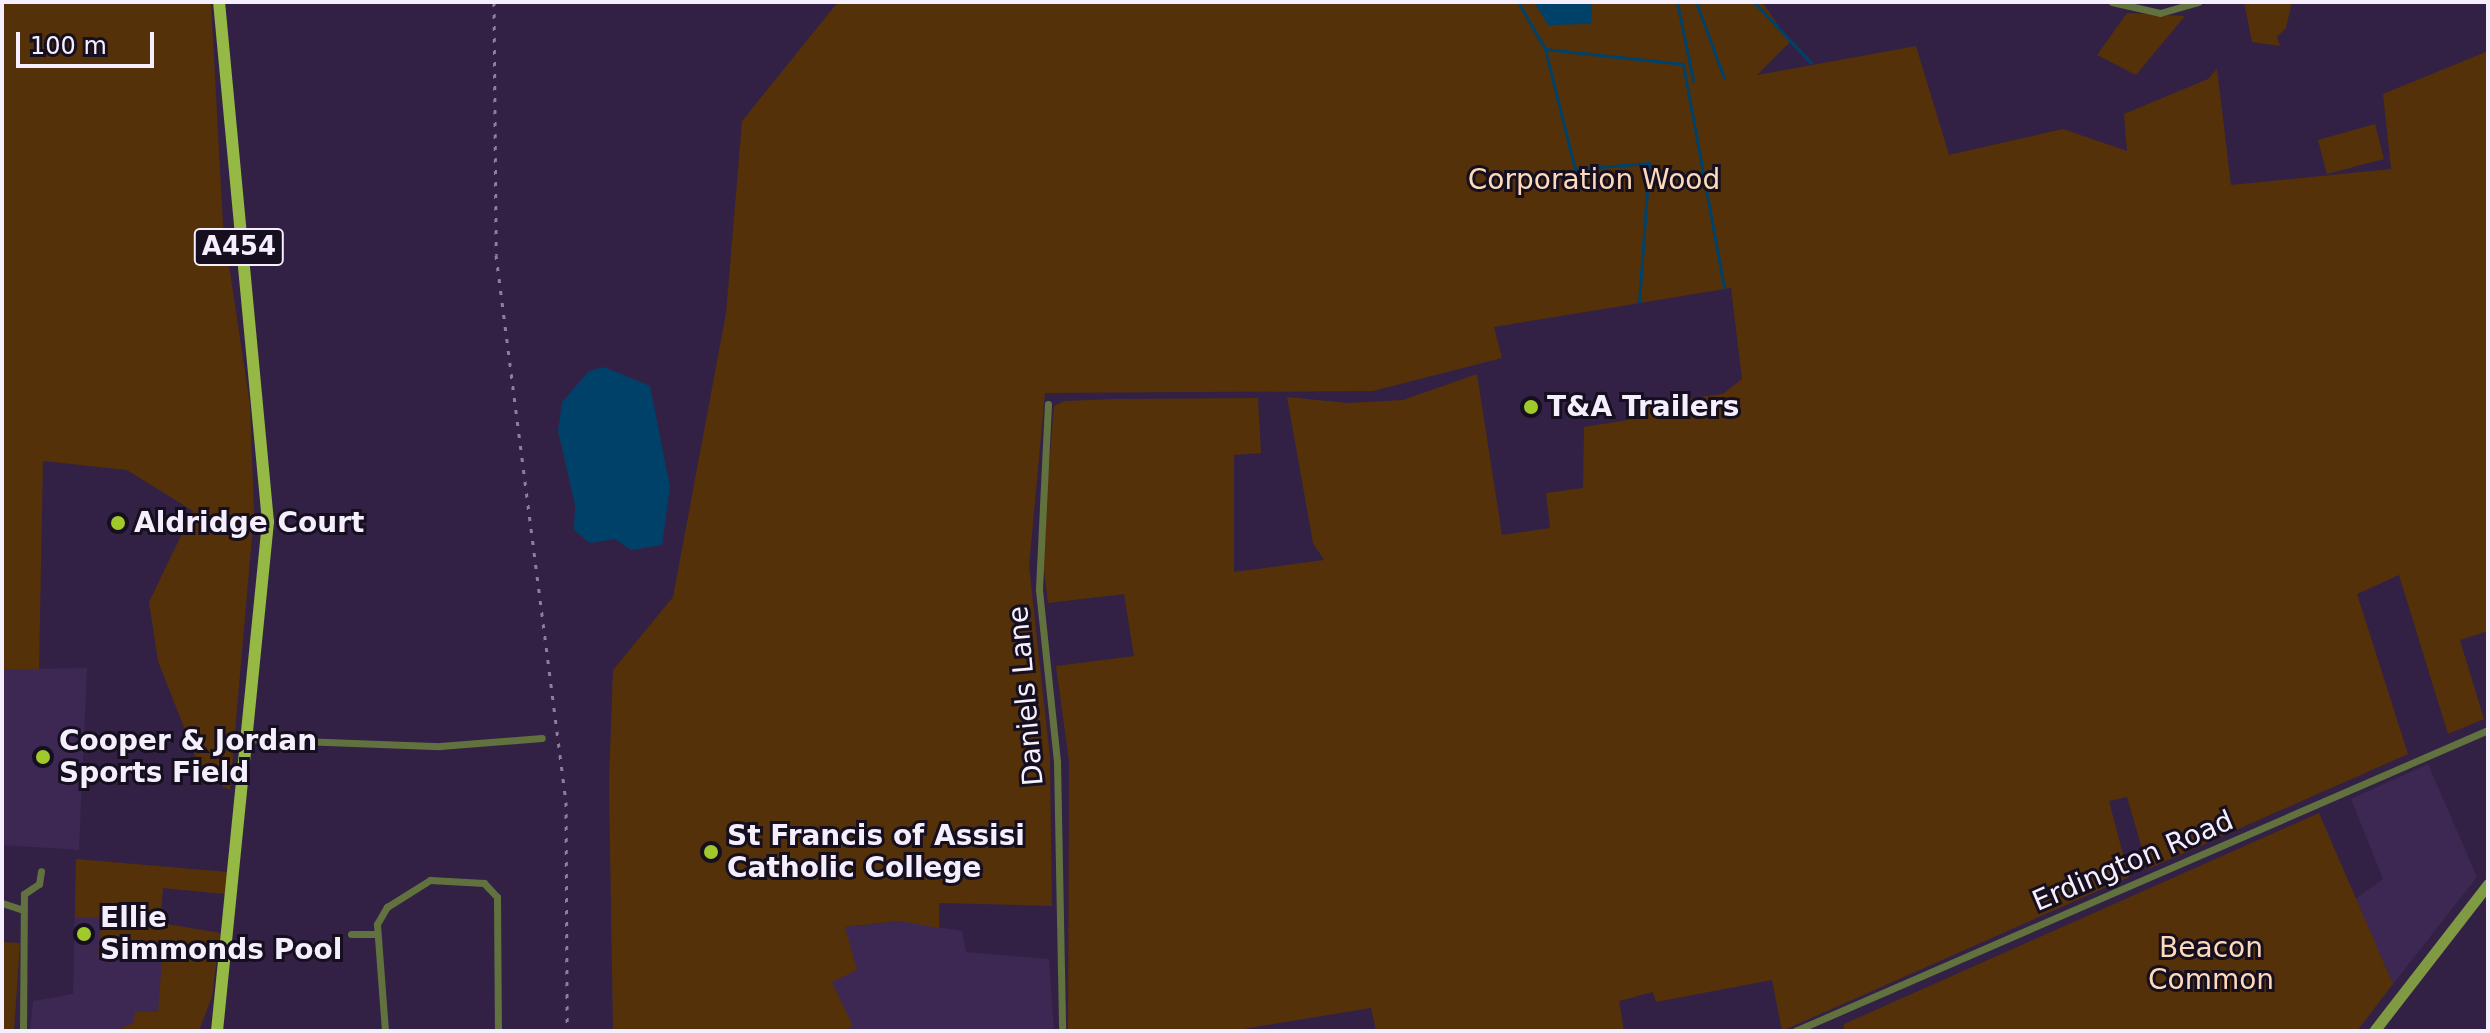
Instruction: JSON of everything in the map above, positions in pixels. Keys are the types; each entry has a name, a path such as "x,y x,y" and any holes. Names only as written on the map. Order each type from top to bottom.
{"main road":[{"name":"A454","path":"217,1031 244,739 264,596 267,491 242,278 219,2"}],"street":[{"path":"2112,2 2160,13 2198,2"},
{"name":"Daniels Lane","path":"1048,404 1040,473 1039,590 1057,762 1062,1031"},
{"name":"Erdington Road","path":"1795,1031 2488,730"},
{"path":"244,739 440,746 542,738"},
{"path":"23,1031 24,894 39,884 41,871"},
{"path":"385,1031 375,934 387,907 424,881 490,885 497,897 498,1031"},
{"path":"2374,1031 2488,884"},
{"path":"2,903 24,910"},
{"path":"351,934 375,934"}],"shaded area":[{"name":"Cooper & Jordan Sports Field","path":"87,668 79,850 2,845 2,669"},
{"name":"St Francis of Assisi Catholic College","path":"613,670 819,930 901,921 962,931 966,952 1049,959 1054,1031 613,1031 609,782"},
{"path":"2428,764 2477,877 2393,984 2355,899 2383,879 2351,799"},
{"path":"76,859 225,894 163,888 160,923 220,933 212,996 199,1031 30,1031 33,1001 73,994"}],"green space":[{"path":"2,2 211,2 223,225 250,405 254,513 230,790 203,776 158,661 149,602 193,511 127,470 43,461 39,669 2,669"},
{"name":"Corporation Wood","path":"838,2 1762,2 1790,42 1757,75 1916,46 1949,155 2063,129 2127,151 2124,114 2208,79 2217,69 2231,185 2391,169 2383,94 2488,51 2488,631 2460,640 2484,719 2448,734 2399,575 2357,594 2408,754 2148,869 2127,797 2109,801 2129,877 1782,1031 1772,980 1656,1002 1653,992 1619,1001 1624,1031 1376,1031 1371,1008 1231,1031 1068,1031 1069,761 1056,666 1134,656 1124,594 1048,603 1042,553 1054,406 1065,401 1114,399 1258,398 1261,453 1234,455 1234,572 1324,560 1313,543 1287,397 1348,403 1403,400 1477,374 1502,535 1550,528 1546,493 1583,488 1584,427 1628,420 1627,407 1723,394 1742,379 1731,288 1494,327 1502,358 1373,391 1045,393 1029,566 1050,758 1052,906 939,903 939,928 900,921 845,927 857,970 832,982 853,1026 844,1031 613,1031 609,782 613,670 673,597 726,313 742,121"},
{"path":"2244,2 2292,2 2286,28 2277,37 2280,46 2252,42"},
{"path":"2127,13 2185,16 2136,75 2097,55"},
{"path":"2375,124 2384,159 2327,174 2318,140"},
{"name":"Beacon Common","path":"2319,813 2393,984 2357,1031 1844,1031 1844,1024"},
{"path":"76,859 228,872 225,894 163,888 160,923 220,933 212,996 199,1031 115,1031 134,1023 135,1012 158,1012 162,960 98,955 102,918 75,917"},
{"path":"2,942 20,943 14,1031 2,1031"}],"water":[{"path":"1534,2 1592,2 1591,24 1548,25"},
{"path":"604,367 650,386 670,487 662,545 631,550 615,539 590,543 574,530 575,505 558,431 562,402 589,371"}],"waterway":[{"path":"1518,2 1545,49 1575,169 1649,163 1639,302"},
{"path":"1677,2 1693,80"},
{"path":"1696,2 1724,78"},
{"path":"1754,2 1811,63"},
{"path":"1545,49 1683,64 1724,288"}],"railway":[{"path":"494,2 496,255 566,802 567,1031"}],"place":[{"name":"T&A Trailers","path":"1531,407"},
{"name":"Aldridge Court","path":"118,523"},
{"name":"Cooper & Jordan Sports Field","path":"43,757"},
{"name":"St Francis of Assisi Catholic College","path":"711,852"},
{"name":"Ellie Simmonds Pool","path":"84,934"}]}
